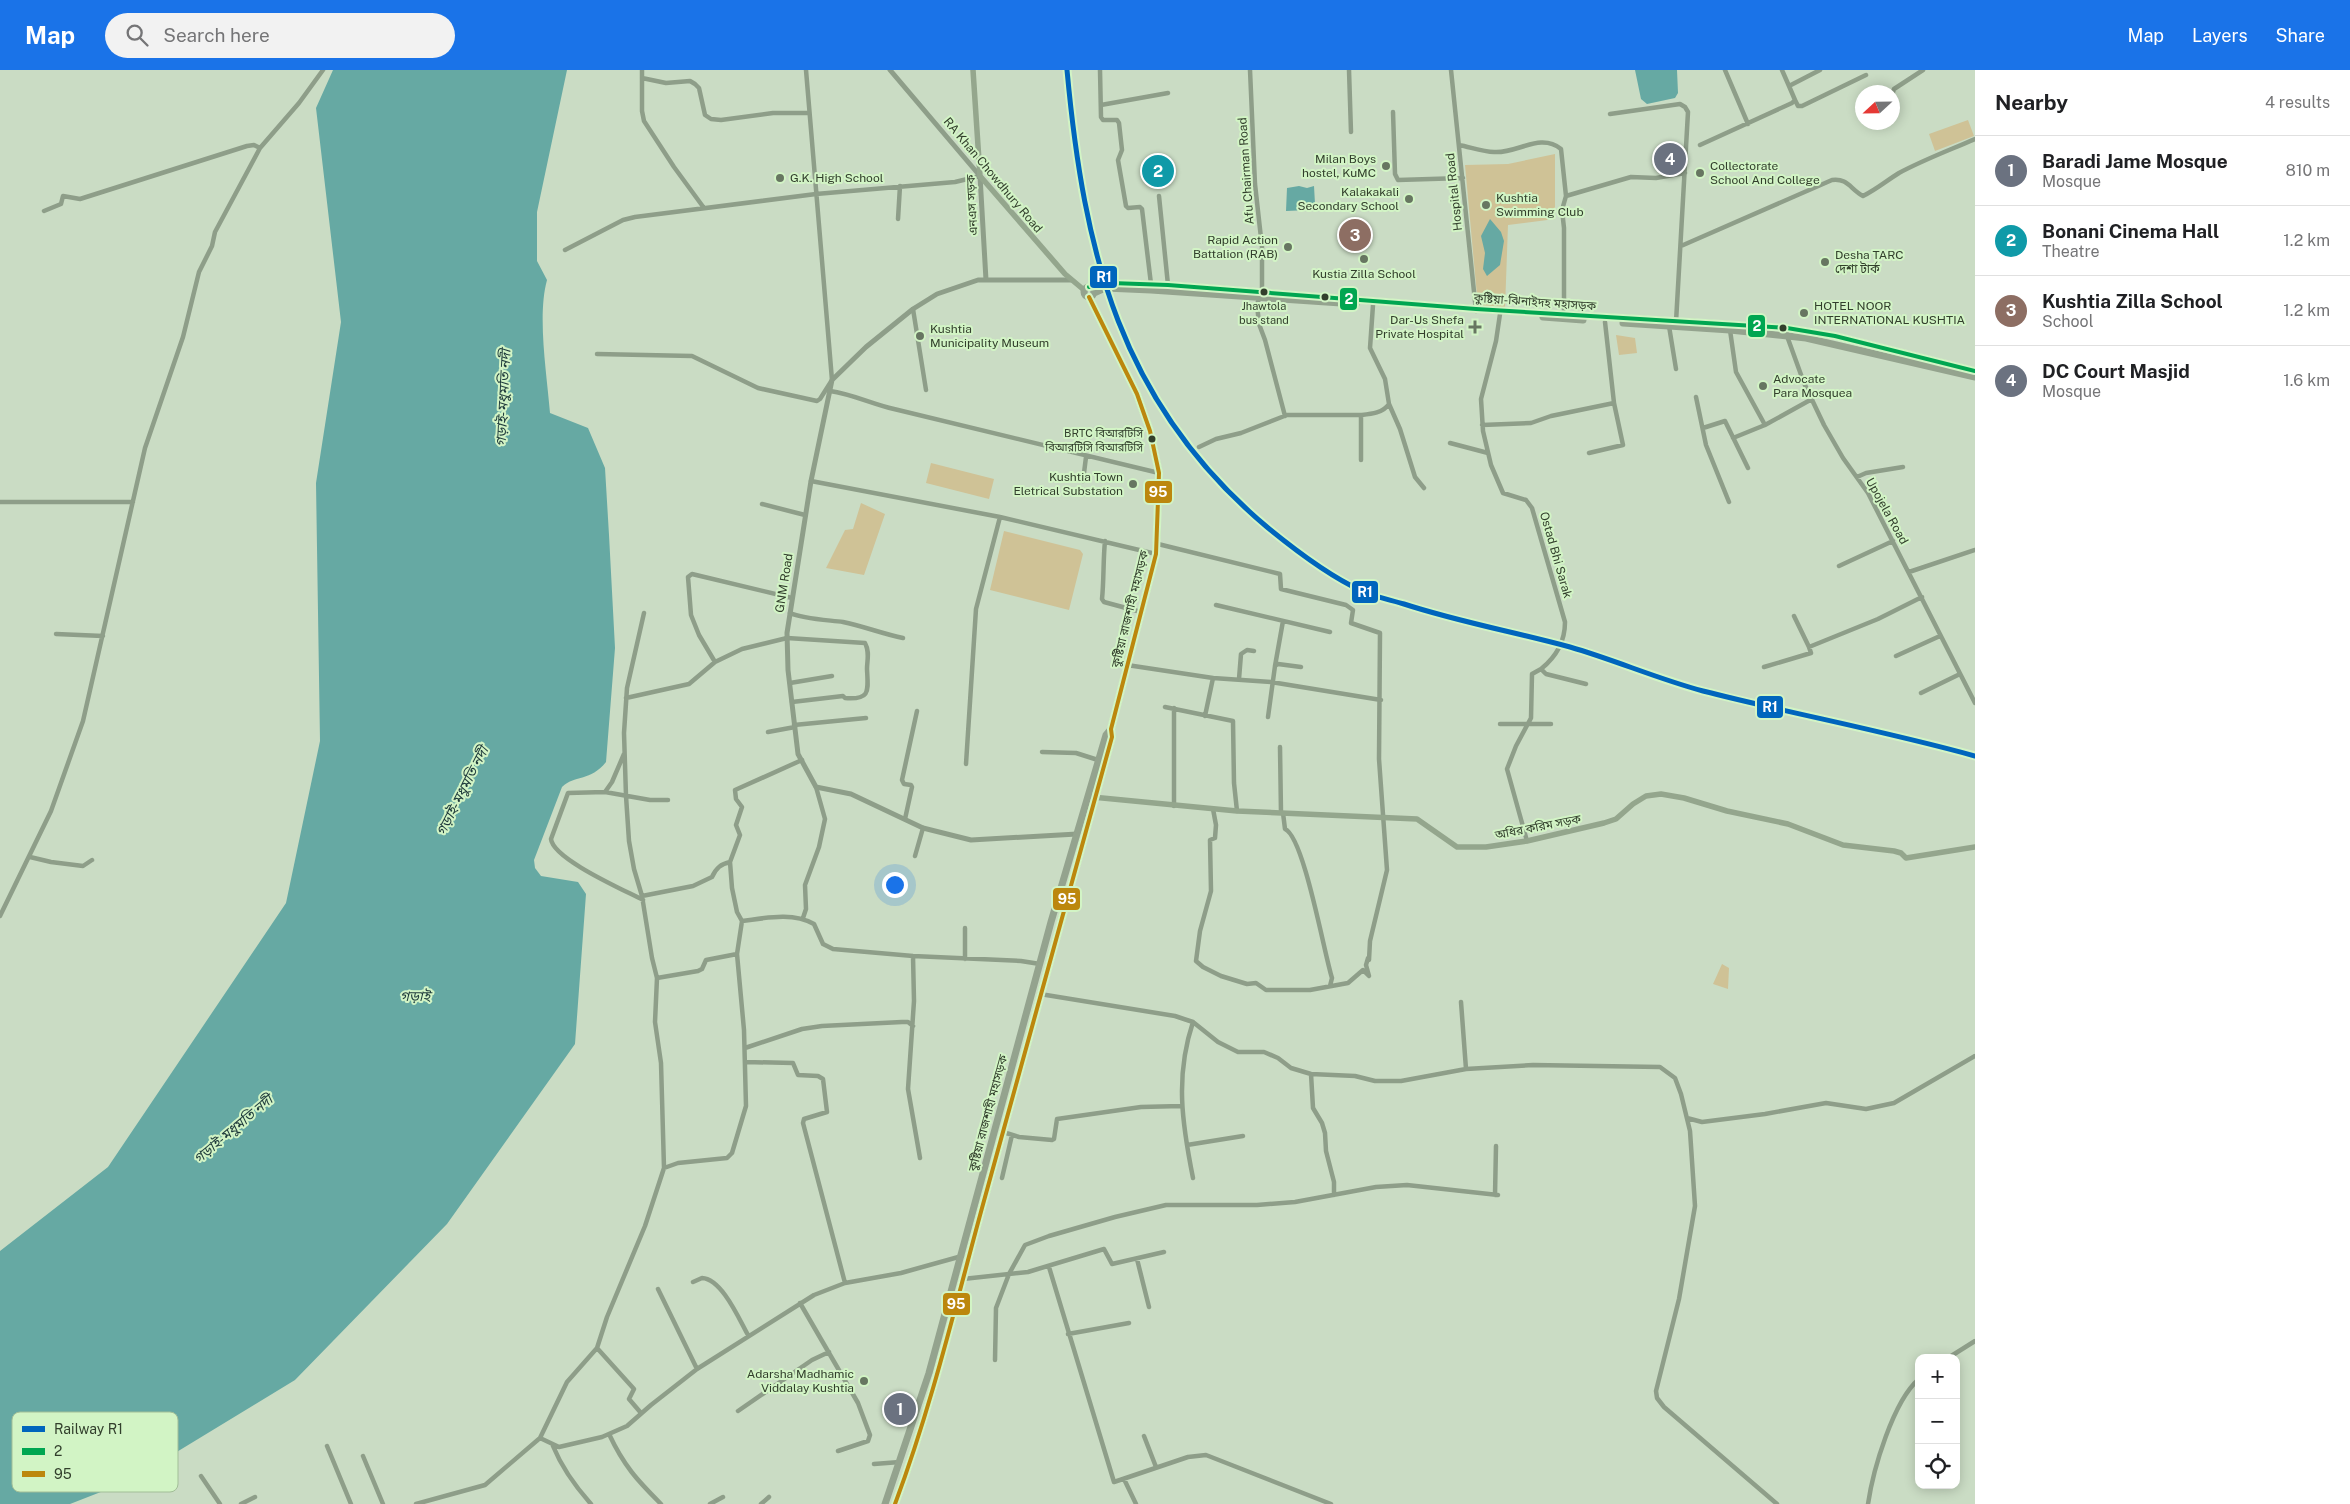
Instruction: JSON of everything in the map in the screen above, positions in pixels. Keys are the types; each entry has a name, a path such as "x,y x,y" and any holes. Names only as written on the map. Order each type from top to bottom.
{"highway":[{"name":"কুষ্টিয়া-ঝিনাইদহ মহাসড়ক","path":"1136,287 1151,284 1168,285 1191,290"},
{"name":"কুষ্টিয়া-ঝিনাইদহ মহাসড়ক","path":"1089,292 1105,288 1136,287 1374,306 1418,306"},
{"name":"কুষ্টিয়া রাজশাহী মহাসড়ক","path":"895,1504 913,1456 962,1256 1012,1100 1040,994 1040,964 1077,834 1112,737 1111,728 1158,544 1159,473 1150,431 1137,394 1089,292"},
{"name":"কুষ্টিয়া-ঝিনাইদহ মহাসড়ক","path":"1261,296 1787,332 1806,338 1975,371"},
{"name":"কুষ্টিয়া-ঝিনাইদহ মহাসড়ক","path":"1476,311 1516,314"},
{"name":"কুষ্টিয়া-ঝিনাইদহ মহাসড়ক","path":"1564,316 1605,322 1674,324 1730,330 1787,332"},
{"name":"কুষ্টিয়া-ঝিনাইদহ মহাসড়ক","path":"1920,361 1975,377"},
{"name":"কুষ্টিয়া রাজশাহী মহাসড়ক","path":"885,1504 901,1462 952,1303 963,1279 1004,1098 1041,976 1091,797 1098,760 1106,735 1111,728"},
{"path":"1004,1098 1012,1100"},
{"path":"904,1452 913,1456"}],"main road":[{"name":"এনএস সড়ক","path":"973,70 980,176"},
{"name":"RA Khan Chowdhury Road","path":"980,176 1071,280 1089,292"},
{"name":"অধির করিম সড়ক","path":"1091,797 1237,811 1417,819 1457,847 1486,847 1527,841 1587,828 1616,819 1632,804 1646,796 1661,794 1788,824 1843,845 1894,851 1901,853 1906,858 1975,847"}],"street":[{"path":"0,916 51,811 82,721 145,448 183,337 199,272 212,246 215,232 260,148 300,103 323,70"},
{"path":"642,70 644,120 674,167 704,208"},
{"path":"806,70 832,380"},
{"name":"RA Khan Chowdhury Road","path":"890,70 980,176"},
{"path":"1100,70 1102,119 1117,120 1119,123 1122,150 1118,160 1126,206 1128,208 1140,207 1142,209 1151,284"},
{"name":"Afu Chairman Road","path":"1250,70 1254,184 1262,247 1261,296 1257,304 1259,324 1285,416"},
{"path":"1349,70 1351,132"},
{"name":"Hospital Road","path":"1451,70 1476,311"},
{"path":"1726,70 1748,124"},
{"path":"1782,70 1798,106 1802,106 1866,75"},
{"path":"1790,86 1820,70"},
{"path":"1900,85 1923,70"},
{"path":"642,78 666,82 690,81 695,84 699,88 705,115 710,119 721,120 773,113 809,113"},
{"path":"1101,105 1168,94"},
{"path":"1700,145 1748,124 1795,100"},
{"path":"1610,114 1680,104 1685,107 1688,119 1674,324 1676,369"},
{"path":"1393,112 1395,174 1398,180 1463,178"},
{"path":"1680,246 1832,180 1841,179 1850,184 1855,192 1863,196 1881,187 1897,174 1975,139"},
{"path":"1459,145 1494,152 1532,143 1553,143 1561,149 1566,196 1562,210 1564,316"},
{"path":"44,211 61,204 63,196 80,199 247,146 254,145 260,148"},
{"path":"1566,196 1631,177 1656,178 1685,173"},
{"path":"565,250 623,220 635,217 816,194 955,182 980,176"},
{"name":"এনএস সড়ক","path":"980,176 986,280"},
{"path":"898,219 900,186"},
{"path":"1159,196 1168,285"},
{"path":"597,354 692,356 758,388 817,401 832,380 866,347 913,309 937,294 978,280 1071,280"},
{"path":"1374,306 1370,348 1385,379 1389,404 1400,429 1414,477 1424,488"},
{"path":"913,309 926,390"},
{"name":"Ostad Bhi Sarak","path":"1500,314 1496,341 1481,399 1482,424 1488,453 1503,494 1526,500 1532,508 1565,622 1565,632 1557,651 1541,669"},
{"path":"1589,453 1623,445 1614,404 1605,322"},
{"path":"1730,330 1736,372 1766,426"},
{"name":"Upojela Road","path":"1787,332 1812,400 1842,458 1868,493 1975,703"},
{"name":"GNM Road","path":"816,787 798,754 787,638 811,480 832,380"},
{"path":"830,391 846,393 865,402 1086,457 1159,473"},
{"path":"1696,397 1706,445 1728,502"},
{"path":"1733,438 1766,426 1812,400"},
{"path":"1199,447 1216,439 1241,433 1285,416 1294,414 1361,415 1382,411 1389,404"},
{"path":"1482,424 1531,423 1552,416 1614,404"},
{"path":"1361,415 1361,460"},
{"path":"1702,428 1725,421 1748,468"},
{"path":"1450,443 1488,453"},
{"path":"1083,481 1086,457"},
{"path":"1857,477 1866,473 1902,467"},
{"path":"811,480 1000,517 1156,554"},
{"path":"0,502 133,502"},
{"path":"762,504 805,515"},
{"path":"966,764 976,609 1000,517"},
{"path":"1839,566 1893,540"},
{"path":"1105,541 1102,570 1105,583 1102,599 1104,602 1142,612"},
{"path":"1158,544 1280,574 1281,588 1351,607 1353,610 1351,623 1377,630 1382,636 1379,759 1386,870 1366,965 1370,976 1363,970 1348,983 1310,990 1266,990 1256,983 1247,984 1221,976 1196,962 1200,931 1211,891 1210,840 1214,838 1216,825 1213,809"},
{"path":"1909,572 1975,550"},
{"path":"714,664 699,635 692,615 688,577 692,574 792,598"},
{"path":"1809,646 1878,619 1922,597"},
{"path":"1216,605 1330,632"},
{"path":"416,1504 485,1486 540,1438 567,1382 597,1348 604,1325 645,1226 664,1168 661,1062 655,1022 657,978 643,898 634,869 629,841 626,796 626,698 644,613"},
{"path":"790,613 796,616 844,622 903,638"},
{"path":"1764,667 1811,653 1794,616"},
{"path":"1268,717 1271,682 1283,621"},
{"path":"56,634 102,636"},
{"path":"1896,656 1940,636"},
{"path":"626,698 689,684 714,664 742,649 787,638 860,641 865,643 868,649 868,689 863,697 845,698 843,696 792,702"},
{"path":"1239,680 1241,654 1247,650 1254,651"},
{"path":"1275,666 1278,664 1300,667"},
{"path":"1127,665 1213,678 1271,682 1381,700"},
{"path":"1527,841 1507,769 1530,718 1532,674 1541,669 1546,674 1586,684"},
{"path":"1920,693 1960,674"},
{"path":"790,683 832,676"},
{"path":"1206,716 1213,678"},
{"path":"1165,707 1233,721 1234,783 1237,811"},
{"path":"1174,708 1174,806"},
{"path":"905,819 912,788 911,785 904,784 902,780 917,711"},
{"path":"768,732 794,726 866,718"},
{"path":"1500,724 1551,724"},
{"path":"1280,747 1282,813 1285,829 1292,834 1296,842 1308,881 1332,978 1330,986"},
{"path":"605,792 612,782 625,752"},
{"path":"1042,752 1076,754 1098,760"},
{"path":"664,1168 678,1163 727,1158 732,1153 746,1110 746,1062 737,954 742,921 737,912 732,888 730,862 740,835 736,825 742,807 736,798 735,790 802,760"},
{"path":"803,918 806,909 805,885 819,847 825,820 816,787 851,794 923,828 970,840 1077,834"},
{"path":"668,800 650,800 605,792 568,793 551,839 552,843 572,861 643,898 693,886 712,877 715,870 723,864 730,862"},
{"path":"915,856 923,828"},
{"path":"30,857 84,866 92,860"},
{"path":"742,921 772,917 803,918 814,924 820,939 827,948 913,956 1022,961 1040,964"},
{"path":"965,928 965,959"},
{"path":"657,978 698,971 702,969 706,960 737,954"},
{"path":"913,956 913,1026 908,1089 920,1158"},
{"path":"1040,994 1175,1016 1192,1022 1229,1048 1238,1052 1264,1052 1278,1058 1291,1068 1311,1074 1355,1076 1375,1081 1401,1081 1466,1069 1533,1065 1660,1067 1675,1078 1687,1118 1690,1131 1695,1206 1679,1299 1656,1391 1657,1398 1664,1407 1777,1504"},
{"path":"1461,1002 1466,1069"},
{"path":"745,1048 802,1029 822,1026 908,1022 913,1026"},
{"path":"1192,1022 1182,1060 1182,1106 1194,1178"},
{"path":"1687,1118 1702,1122 1765,1114 1826,1103 1866,1109 1894,1103 1975,1056"},
{"path":"746,1062 793,1063 798,1075 818,1076 823,1079 827,1112 804,1120 803,1123 845,1283"},
{"path":"1311,1074 1313,1108 1322,1123 1325,1133 1326,1151 1334,1182 1334,1195"},
{"path":"1003,1132 1012,1135 1052,1140 1054,1139 1057,1119 1141,1108 1182,1106"},
{"path":"1002,1178 1012,1135"},
{"path":"1187,1145 1243,1136"},
{"path":"995,1360 996,1308 1009,1274 1025,1245 1028,1243 1154,1207 1257,1205 1334,1195 1376,1187 1407,1185 1497,1195 1496,1146"},
{"path":"963,1279 1028,1272 1104,1249 1112,1264 1164,1252"},
{"path":"540,1438 553,1446 565,1446 609,1434 627,1426 697,1369 748,1334 814,1294 845,1283 900,1273 962,1256"},
{"path":"1137,1259 1149,1307"},
{"path":"1049,1267 1113,1479 1116,1482 1188,1457 1213,1456 1331,1504"},
{"path":"693,1282 702,1278 714,1283 727,1298 748,1334"},
{"path":"658,1288 697,1369"},
{"path":"800,1304 858,1403 870,1436 868,1441 838,1451"},
{"path":"1068,1334 1129,1323"},
{"path":"1954,1354 1975,1341"},
{"path":"597,1348 634,1389 629,1399 642,1413"},
{"path":"738,1411 812,1360 829,1352"},
{"path":"1868,1504 1871,1485 1898,1408 1907,1391 1915,1382"},
{"path":"609,1434 620,1457 631,1473 661,1504"},
{"path":"1144,1436 1156,1467"},
{"path":"327,1446 351,1504"},
{"path":"553,1446 559,1462 591,1504"},
{"path":"363,1456 383,1504"},
{"path":"874,1464 901,1462"},
{"path":"201,1476 220,1504"},
{"path":"1124,1479 1136,1504"},
{"path":"241,1504 255,1497"},
{"path":"710,1504 723,1497"},
{"path":"761,1504 769,1497"}],"shaded area":[{"path":"1968,120 1974,136 1935,151 1929,134"},
{"path":"1555,154 1555,219 1508,225 1505,309 1478,306 1465,165 1508,164"},
{"path":"1616,335 1635,338 1637,353 1619,355"},
{"path":"931,463 994,479 989,499 926,483"},
{"path":"861,503 885,514 864,575 826,568 845,530 853,529"},
{"path":"1004,531 1080,550 1083,554 1069,610 990,590"},
{"path":"1722,964 1729,968 1728,989 1713,984"}],"water":[{"name":"গড়াই","path":"333,70 567,70 537,212 537,261 547,280 543,311 545,364 550,413 588,428 605,468 615,648 606,762 594,773 573,780 562,787 534,860 535,868 541,876 578,882 586,894 575,1044 447,1224 295,1380 178,1451 178,1412 12,1412 12,1492 101,1492 70,1504 0,1504 0,1251 108,1167 286,903 320,741 316,483 341,322 316,108"},
{"path":"1635,70 1677,70 1678,93 1675,98 1647,104 1641,99"},
{"path":"1299,186 1307,188 1314,186 1315,204 1309,210 1286,211 1287,188"},
{"path":"1490,219 1501,232 1504,241 1500,265 1487,276 1483,269 1485,253 1481,236"}],"rail line":[{"name":"R1","path":"1067,70 1074,137 1085,201 1099,263 1118,321 1144,377 1176,429 1217,480 1267,527 1301,553 1337,578 1378,597 1445,616 1570,647 1703,691 1975,756"}],"transit line":[{"name":"2","path":"1089,287 1111,283 1168,285 1476,309 1787,328 1835,336 1975,371"},
{"name":"95","path":"895,1504 920,1431 942,1357 1112,737 1111,729 1156,554 1159,473 1150,431 1137,394 1089,297"}],"place":[{"name":"DC Court Masjid","path":"1670,159"},
{"name":"Milan Boys hostel, KuMC","path":"1386,166"},
{"name":"Bonani Cinema Hall","path":"1158,171"},
{"name":"Collectorate School And College","path":"1700,173"},
{"name":"G.K. High School","path":"780,178"},
{"name":"Kalakakali Secondary School","path":"1409,199"},
{"name":"Kushtia Swimming Club","path":"1486,205"},
{"name":"Kushtia Zilla School","path":"1355,235"},
{"name":"Rapid Action Battalion (RAB)","path":"1288,247"},
{"name":"Kustia Zilla School","path":"1364,259"},
{"name":"Desha TARC দেশা টার্ক","path":"1825,262"},
{"name":"Jhawtola bus stand","path":"1264,292"},
{"name":"HOTEL NOOR INTERNATIONAL KUSHTIA","path":"1804,313"},
{"name":"Dar-Us Shefa Private Hospital","path":"1475,327"},
{"name":"Kushtia Municipality Museum","path":"920,336"},
{"name":"Advocate Para Mosquea","path":"1763,386"},
{"name":"BRTC বিআরটিসি বিআরটিসি বিআরটিসি","path":"1152,439"},
{"name":"Kushtia Town Eletrical Substation","path":"1133,484"},
{"name":"Adarsha Madhamic Viddalay Kushtia","path":"864,1381"},
{"name":"Baradi Jame Mosque","path":"900,1409"}],"water label":[{"name":"গড়াই-মধুমতি নদী","path":"503,398"},
{"name":"গড়াই-মধুমতি নদী","path":"462,791"},
{"name":"গড়াই-মধুমতি নদী","path":"233,1129"}]}
